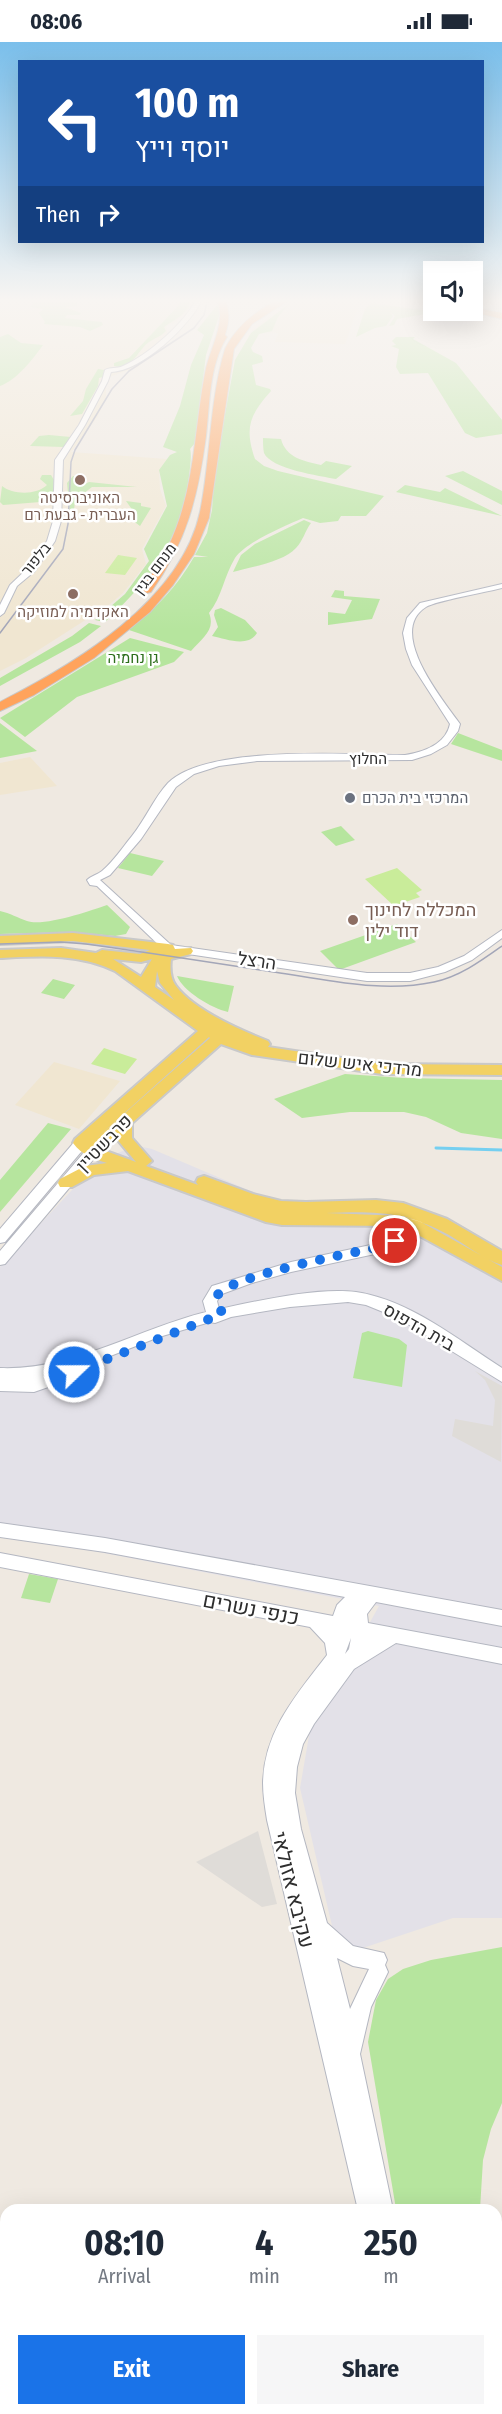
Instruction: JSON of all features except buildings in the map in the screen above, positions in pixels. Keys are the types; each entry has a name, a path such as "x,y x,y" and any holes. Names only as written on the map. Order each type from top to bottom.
{"highway":[{"name":"מנחם בגין","path":"0,696 49,668 90,640 131,606 162,568 182,530 193,491 204,409"},
{"name":"מנחם בגין","path":"0,707 50,680 111,639 147,607 188,555 205,512 219,409"}],"main road":[{"path":"120,942 134,934 135,927"},
{"path":"0,940 73,937 186,951"},
{"path":"0,954 71,952 141,958 165,949"},
{"path":"149,990 147,981 149,973 165,949"},
{"path":"165,949 163,969 172,991 219,1033"},
{"path":"71,952 106,960 180,1012 219,1033"},
{"path":"180,1012 191,1028 194,1051 252,1050"},
{"name":"מרדכי איש שלום","path":"219,1033 252,1050 382,1069 502,1070"},
{"name":"מרדכי איש שלום","path":"219,1033 267,1045 360,1060 446,1063 502,1061"},
{"name":"פרבשטיין","path":"91,1146 194,1051 219,1033"},
{"name":"פרבשטיין","path":"91,1146 124,1121 194,1051"},
{"path":"124,1121 124,1138 141,1165"},
{"path":"91,1146 266,1216 292,1220 415,1221 502,1259"},
{"path":"66,1183 80,1174 96,1169 141,1165"},
{"path":"415,1221 502,1275"}],"street":[{"name":"בלפור","path":"0,613 14,585 32,569 51,541 57,521 57,470 60,457 91,409"},
{"name":"החלוץ","path":"98,881 137,837 172,785 200,769 227,761 256,758 405,758 416,756 448,740 453,734 455,724 412,657 408,643 409,626 417,610 423,605 502,586"},
{"path":"98,881 100,892 135,927 165,949"},
{"path":"98,881 165,949"},
{"name":"הרצל","path":"186,951 367,977 395,978 426,974 456,965 502,933"},
{"name":"פרבשטיין","path":"0,1260 66,1183 91,1146"},
{"name":"פרבשטיין","path":"0,1238 91,1146"},
{"path":"217,1316 217,1296 226,1286 291,1267 385,1246 395,1241 415,1221"},
{"name":"בית הדפוס","path":"0,1374 32,1374 70,1366 170,1326 314,1299 345,1297 365,1299 404,1315 502,1376"},
{"name":"בית הדפוס","path":"0,1385 22,1386 45,1383 217,1316"},
{"name":"כנפי נשרים","path":"0,1530 105,1545 502,1618"},
{"name":"כנפי נשרים","path":"0,1560 502,1656"},
{"name":"עקיבא אזולאי","path":"367,1593 351,1628 359,1645 298,1706 281,1735 273,1768 273,1793 280,1838 368,2204"},
{"path":"314,1621 332,1638 343,1660 393,1636"},
{"name":"עקיבא אזולאי","path":"343,1660 301,1730 291,1755 286,1781 288,1812 319,1924 351,2059 381,2204"},
{"path":"319,1924 341,1950 377,1966 361,2005 351,2059"}],"shaded area":[{"name":"האוניברסיטה העברית - גבעת רם","path":"0,409 101,409 71,452 167,459 159,470 160,489 166,506 142,549 146,564 123,593 91,620 87,619 26,658 0,671"},
{"path":"30,757 57,786 0,795 0,763"},
{"path":"54,1062 120,1081 79,1129 15,1105"},
{"path":"143,1147 295,1210 399,1222 502,1280 502,1918 453,1918 339,1956 300,1788 310,1730 379,1606 0,1533 0,1267 100,1160 128,1149"},
{"path":"475,1371 502,1386 501,1462 452,1436 455,1419 493,1426 495,1400 485,1380"},
{"path":"258,1831 277,1904 262,1907 196,1862"}],"green space":[{"path":"76,409 85,409 82,414 70,416"},
{"path":"179,409 199,409 195,443 190,449 191,458 185,499 171,539 150,574 121,606 105,622 95,620 125,594 149,561 144,549 167,506 159,470 170,455 177,452 163,447"},
{"path":"226,409 257,409 251,422 250,438 255,459 264,466 384,496 366,516 341,516 338,521 320,523 303,518 266,535 240,552 231,565 217,600 209,613 211,624 209,629 191,651 129,630 165,596 194,557 208,557 195,555 207,533 212,510 215,468"},
{"path":"450,409 493,409 502,420 502,434 476,438 465,433"},
{"path":"39,436 71,437 64,447 30,446"},
{"path":"263,438 281,439 291,455 302,460 321,465 326,461 352,466 336,479 308,474 268,459 264,453"},
{"path":"463,471 502,491 502,505 445,476"},
{"path":"42,475 51,475 54,480 53,501 3,505 0,502 2,486 18,492 37,491 47,485 40,479"},
{"path":"73,476 79,477 81,486 89,482 137,487 92,487 75,500 74,511 70,513 67,483"},
{"path":"405,485 440,492 445,488 502,516 396,492"},
{"path":"126,501 141,503 141,506 151,508 140,526 128,517 131,508"},
{"path":"304,520 311,523 291,553 233,572 241,555 255,544"},
{"path":"118,555 137,558 125,575 105,573"},
{"path":"335,590 344,591 344,596 380,599 372,619 328,625 328,612 345,614 352,600 331,597"},
{"path":"221,608 245,620 257,633 253,638 242,641 212,636 218,627 214,615 215,610"},
{"path":"89,623 101,626 80,642 0,686 0,678 72,636"},
{"name":"גן נחמיה","path":"130,638 184,652 174,662 77,697 25,737 0,718"},
{"path":"0,723 37,751 0,758"},
{"path":"458,733 502,750 502,761 451,744"},
{"path":"341,826 355,840 336,846 321,832"},
{"path":"130,853 164,861 152,876 118,868"},
{"path":"397,868 422,890 416,893 420,897 394,906 365,879"},
{"path":"107,905 130,927 126,934 115,936 71,932 0,934 0,911 27,921 44,922 67,918"},
{"path":"397,924 416,942 339,970 320,951"},
{"path":"177,976 234,986 228,1012 198,998 180,982"},
{"path":"53,979 75,985 64,999 41,993"},
{"path":"104,1048 137,1059 125,1074 91,1064"},
{"path":"345,1074 502,1080 502,1139 461,1133 426,1117 404,1112 350,1112 302,1118 274,1099"},
{"path":"48,1123 71,1129 0,1212 0,1180"},
{"path":"368,1331 399,1339 407,1345 402,1387 353,1378 362,1333"},
{"path":"29,1574 58,1579 50,1603 21,1598"},
{"path":"502,1947 502,2103 491,2129 483,2160 480,2204 395,2204 368,2042 376,2000 388,1979 403,1969 431,1960"}],"waterway":[{"path":"436,1148 502,1150"}],"tram line":[{"path":"0,633 63,549 68,524 71,462 75,450 100,409"},
{"path":"0,944 61,942 86,944 376,986 415,985 443,980 478,963 502,946"}],"place":[{"name":"האוניברסיטה העברית - גבעת רם","path":"80,480"},
{"name":"האקדמיה למוזיקה","path":"73,594"},
{"name":"המרכזי בית הכרם","path":"350,798"},
{"name":"המכללה לחינוך דוד ילין","path":"353,920"}],"route":[{"path":"74,1372 222,1314 217,1303 217,1296 226,1286 291,1267 385,1246 395,1241"}]}
